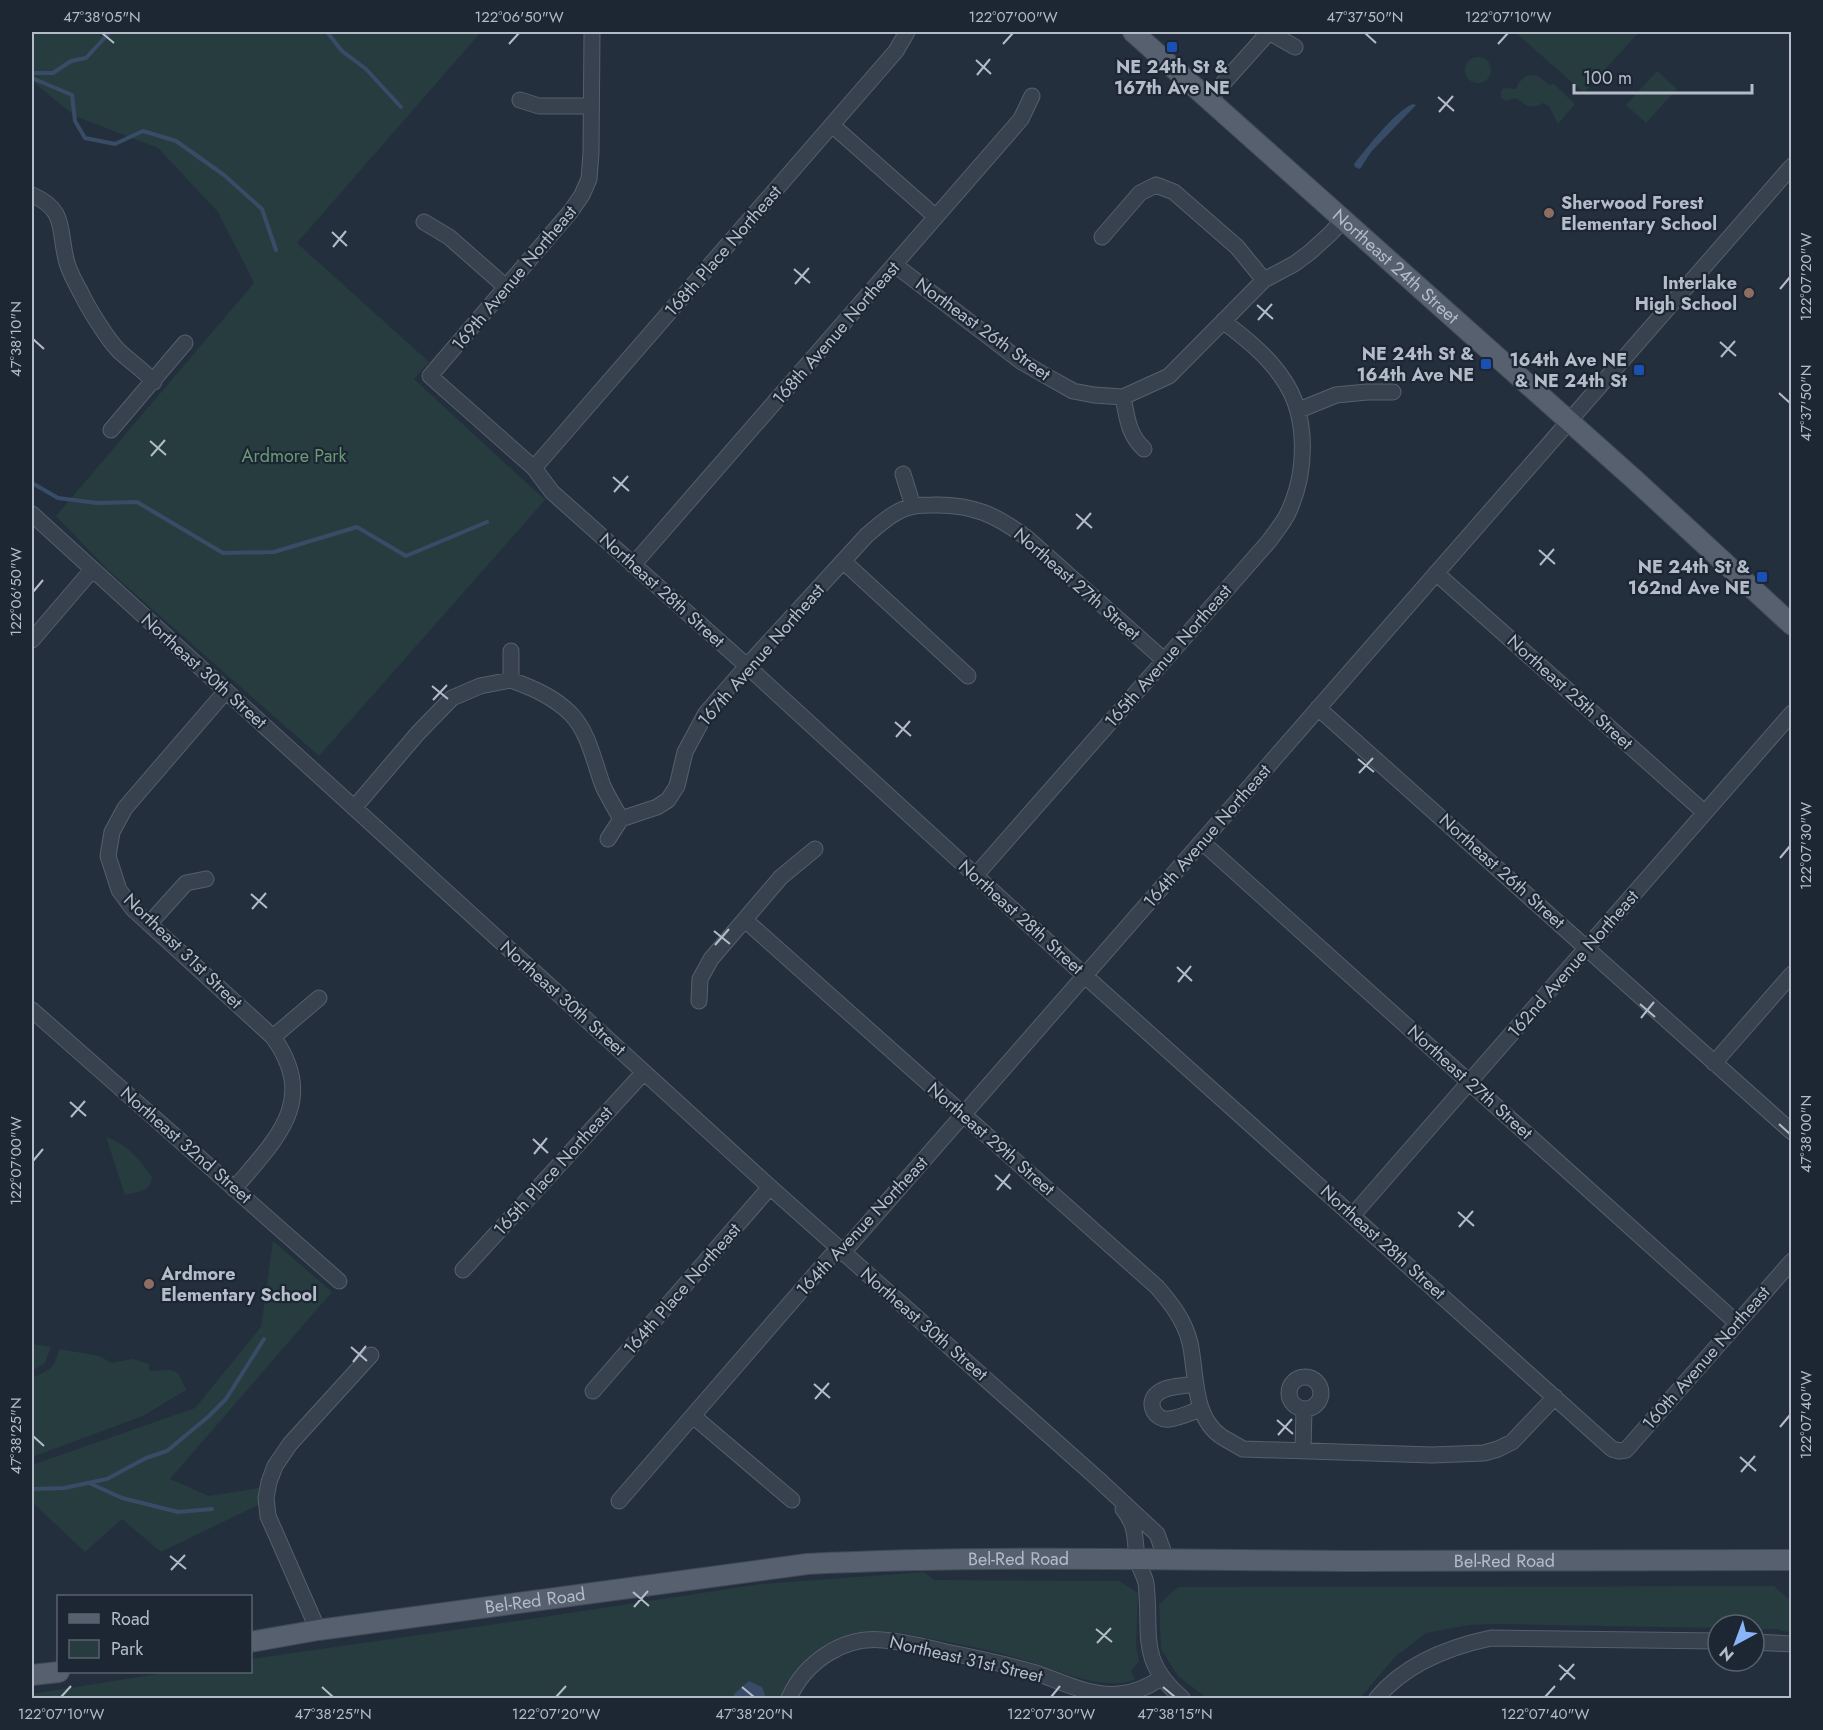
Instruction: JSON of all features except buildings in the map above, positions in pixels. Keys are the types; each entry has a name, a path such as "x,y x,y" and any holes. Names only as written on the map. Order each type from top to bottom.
{"main road":[{"name":"Northeast 24th Street","path":"1133,32 1791,625"},
{"name":"Bel-Red Road","path":"252,1642 318,1630 807,1564 887,1560 1501,1562 1791,1560"},
{"path":"32,1675 57,1671"}],"street":[{"name":"169th Avenue Northeast","path":"430,376 582,195 589,179 591,153 592,32"},
{"name":"168th Place Northeast","path":"534,468 896,51 907,32"},
{"path":"1209,99 1269,32 1295,47"},
{"name":"168th Avenue Northeast","path":"633,565 1021,119 1032,96"},
{"path":"520,100 538,106 590,106"},
{"path":"832,125 936,217"},
{"name":"164th Avenue Northeast","path":"619,1501 831,1256 843,1252 964,1115 1791,165"},
{"path":"1102,237 1140,192 1156,179 1237,247 1264,280"},
{"path":"32,195 49,204 60,219 68,264 81,294 99,322 118,350 141,368 154,382"},
{"path":"1144,449 1136,441 1129,428 1123,397 1169,376 1264,280 1302,258 1343,220"},
{"path":"424,222 449,237 506,287"},
{"name":"Northeast 26th Street","path":"895,265 1022,362 1073,391 1123,397"},
{"path":"1223,321 1248,340 1270,362 1284,380 1299,410 1336,395 1394,392"},
{"path":"111,430 185,344"},
{"name":"Northeast 28th Street","path":"430,376 534,468 552,492 747,666 1084,975 1612,1449 1619,1451"},
{"name":"165th Avenue Northeast","path":"976,875 1270,540 1287,516 1295,497 1301,466 1299,410"},
{"path":"903,474 913,506"},
{"name":"Northeast 27th Street","path":"913,506 955,505 980,510 1005,522 1027,538 1164,660"},
{"name":"167th Avenue Northeast","path":"621,819 657,807 668,800 677,786 685,752 706,713 867,535 886,519 913,506"},
{"name":"Northeast 30th Street","path":"32,514 770,1187 1098,1479 1157,1534 1166,1560"},
{"path":"843,561 968,676"},
{"path":"32,640 92,570"},
{"name":"Northeast 25th Street","path":"1436,573 1704,812"},
{"path":"511,651 511,680"},
{"path":"354,808 423,727 452,698 480,686 511,680 530,686 555,700 572,716 583,732 604,786 621,819 608,839"},
{"name":"Northeast 31st Street","path":"225,692 125,808 101,857 119,890 133,909 273,1036"},
{"name":"Northeast 26th Street","path":"1318,708 1791,1132"},
{"name":"162nd Avenue Northeast","path":"1353,1215 1791,713"},
{"name":"Northeast 27th Street","path":"1202,842 1737,1323"},
{"path":"699,1001 700,979 711,959 781,877 815,849"},
{"path":"149,924 186,883 206,879"},
{"name":"Northeast 29th Street","path":"746,920 1157,1287 1183,1322 1190,1341 1195,1384 1201,1409 1220,1436 1243,1449 1303,1450"},
{"path":"1714,1063 1791,974"},
{"path":"234,1189 283,1128 292,1103 292,1078 285,1054 273,1036 319,998"},
{"name":"Northeast 32nd Street","path":"32,1010 339,1281"},
{"name":"165th Place Northeast","path":"463,1270 644,1072"},
{"name":"164th Place Northeast","path":"593,1391 770,1187"},
{"name":"160th Avenue Northeast","path":"1619,1451 1626,1450 1791,1262"},
{"path":"318,1630 268,1516 266,1498 269,1482 275,1466 290,1444 371,1355"},
{"path":"1195,1384 1160,1391 1153,1398 1152,1407 1157,1416 1166,1419 1201,1409"},
{"path":"1304,1409 1303,1450 1432,1455 1484,1453 1512,1442 1555,1397"},
{"path":"693,1416 792,1500"},
{"name":"Northeast 30th Street","path":"1098,1479 1133,1521 1137,1560 1146,1581 1149,1645 1153,1663 1161,1678"},
{"path":"1377,1698 1396,1679 1442,1652 1462,1644 1491,1638 1706,1641"},
{"name":"Northeast 31st Street","path":"789,1698 806,1671 823,1655 852,1643 872,1640 908,1644 1009,1665 1103,1694 1119,1694 1147,1688 1161,1678"},
{"path":"1766,1643 1791,1644"},
{"path":"1161,1678 1182,1698"}],"green space":[{"name":"Ardmore Park","path":"32,32 481,32 297,243 429,362 414,379 545,500 319,756 108,570 56,516 254,283 218,212 158,148 75,116 32,81"},
{"path":"1515,32 1639,32 1584,93"},
{"path":"1478,57 1487,61 1491,70 1487,79 1478,83 1469,79 1465,70 1469,61"},
{"path":"1657,71 1677,89 1646,123 1626,105"},
{"path":"1528,75 1538,76 1550,85 1554,84 1575,104 1558,124 1549,106 1543,103 1529,106 1517,98 1506,101 1501,98 1501,91 1504,88 1516,89 1519,82"},
{"path":"106,1137 127,1148 142,1164 152,1177 149,1186 139,1192 125,1195"},
{"path":"273,1241 332,1292 170,1479 209,1496 259,1488 258,1505 161,1552 122,1519 85,1552 32,1502 32,1465 195,1408 261,1327"},
{"path":"32,1344 51,1347 45,1363 34,1370 32,1370"},
{"path":"59,1349 99,1356 112,1363 132,1359 149,1364 149,1371 170,1370 178,1373 186,1390 143,1416 32,1457 32,1378 53,1365"},
{"path":"924,1572 934,1580 1119,1581 1138,1593 1136,1646 1139,1661 1131,1671 1135,1680 1122,1683 1094,1681 988,1650 914,1635 879,1631 847,1635 819,1649 796,1670 780,1698 32,1698 32,1694 164,1673 252,1673 252,1659 761,1584"},
{"path":"1774,1586 1791,1601 1791,1633 1766,1629 1766,1613 1706,1613 1706,1628 1469,1625 1426,1633 1396,1656 1360,1698 1218,1698 1204,1696 1178,1676 1161,1649 1159,1604 1178,1587"}],"water":[{"path":"1413,104 1416,105 1371,152 1360,169 1355,167 1354,164 1382,130 1398,114"},
{"path":"749,1681 762,1687 766,1698 732,1698 735,1693"}],"waterway":[{"path":"32,73 53,73 71,61 86,58 110,32"},
{"path":"327,32 342,51 366,69 401,107"},
{"path":"32,78 72,95 75,121 85,138 115,144 143,131 176,141 224,175 262,209 276,250"},
{"path":"32,483 58,498 97,503 137,502 223,553 274,552 357,527 406,556 487,522"},
{"path":"32,1489 64,1488 107,1479 146,1458 167,1451 226,1399 264,1339"},
{"path":"89,1483 122,1498 178,1512 212,1509"}],"place":[{"name":"NE 24th St & 167th Ave NE","path":"1172,47"},
{"name":"Sherwood Forest Elementary School","path":"1549,213"},
{"name":"Interlake High School","path":"1749,293"},
{"name":"NE 24th St & 164th Ave NE","path":"1486,364"},
{"name":"164th Ave NE & NE 24th St","path":"1639,370"},
{"name":"NE 24th St & 162nd Ave NE","path":"1762,577"},
{"name":"Ardmore Elementary School","path":"149,1284"}]}
